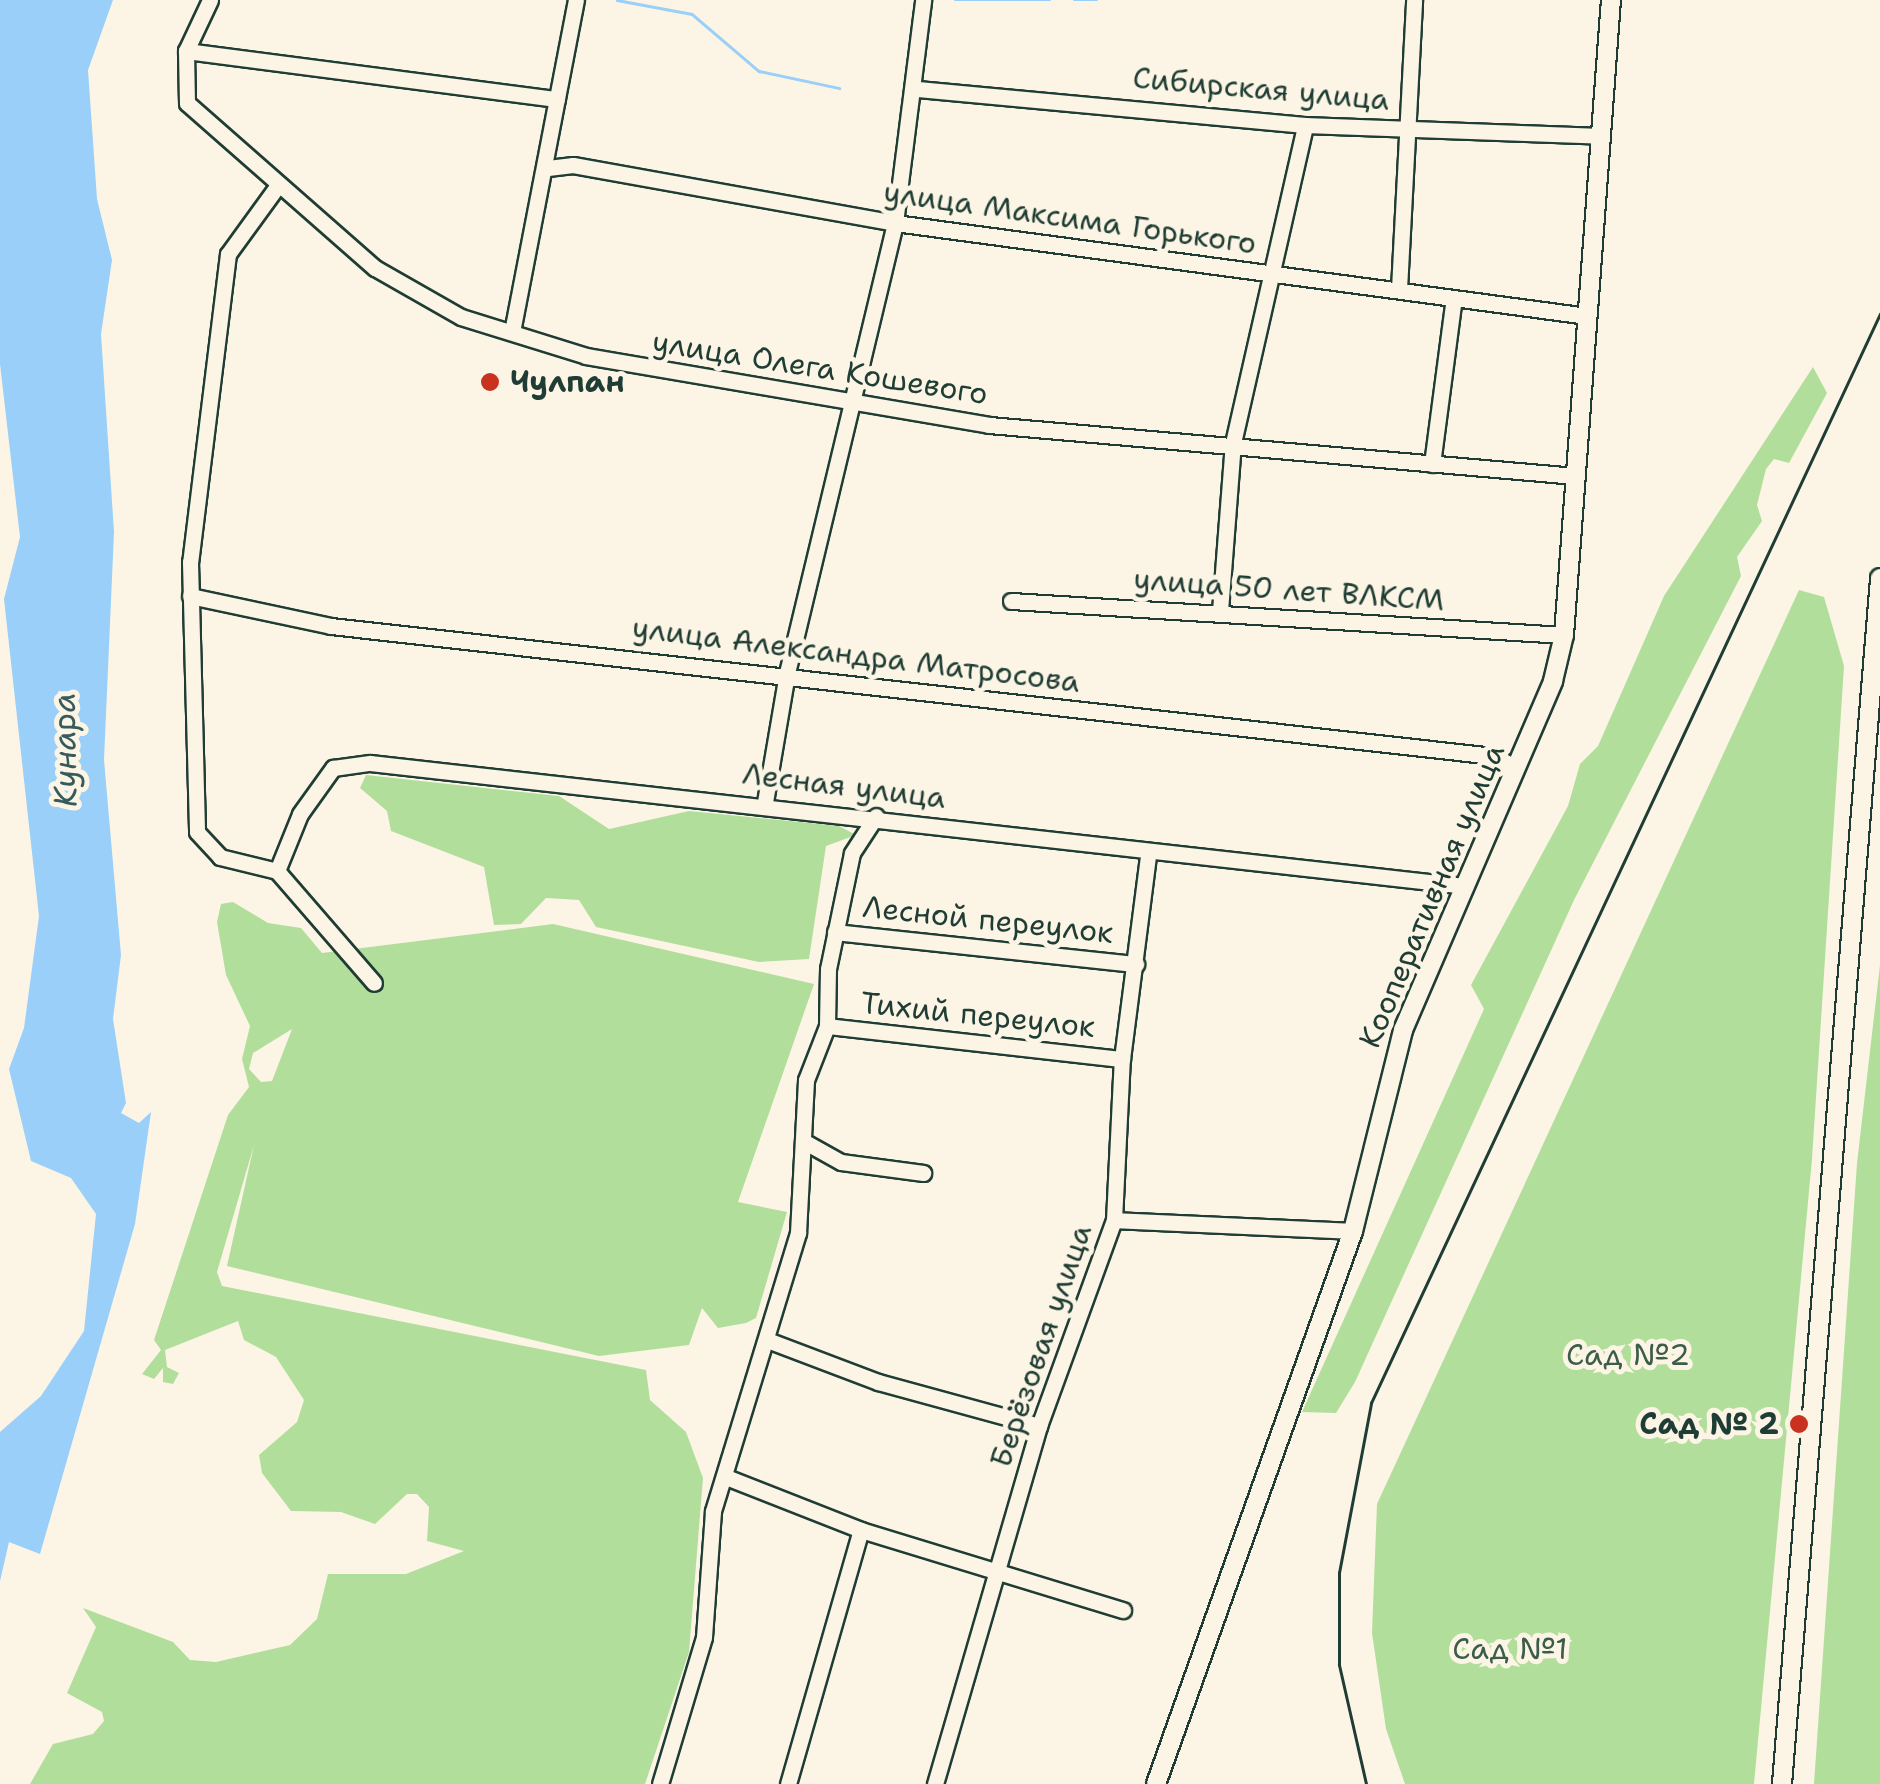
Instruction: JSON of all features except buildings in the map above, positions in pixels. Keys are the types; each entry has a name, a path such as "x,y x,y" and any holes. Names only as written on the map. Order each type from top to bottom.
{"main road":[{"name":"Кооперативная улица","path":"1156,1784 1353,1231 1385,1081 1553,682 1564,634 1611,0"},
{"path":"1782,1784 1880,578"}],"street":[{"path":"210,0 186,51 556,99"},
{"path":"512,332 548,168 556,99 576,0"},
{"path":"765,802 787,673 896,223 917,89 923,0"},
{"path":"1398,289 1410,128 1414,0"},
{"name":"улица Олега Кошевого","path":"186,51 187,102 276,188 375,268 461,317 586,356 853,405 1576,476"},
{"name":"Сибирская улица","path":"917,89 1305,124 1601,136"},
{"path":"1220,611 1233,443 1305,124"},
{"name":"улица Максима Горького","path":"548,168 573,165 896,223 1588,316"},
{"path":"276,188 228,254 190,596 197,832 220,857 278,871 374,983"},
{"path":"1432,464 1454,298"},
{"name":"улица Александра Матросова","path":"190,596 331,626 787,673 1494,756 1515,767"},
{"name":"улица 50 лет ВЛКСМ","path":"1010,601 1564,634"},
{"name":"Лесная улица","path":"278,871 300,814 333,768 370,763 765,802 1148,856 1464,886"},
{"path":"660,1784 676,1712 698,1668 704,1573 726,1477 798,1233 805,1142 799,1122 806,1080 828,1026 835,932 852,853 876,816"},
{"name":"Берёзовая улица","path":"935,1784 1039,1426 1114,1220 1122,1058 1148,856"},
{"name":"Лесной переулок","path":"835,932 1136,964"},
{"name":"Тихий переулок","path":"828,1026 1122,1058"},
{"path":"805,1142 841,1162 923,1173"},
{"path":"1114,1220 1353,1231"},
{"path":"767,1340 878,1382 1039,1426"},
{"path":"726,1477 862,1530 1123,1610"},
{"path":"788,1784 862,1530"}],"green space":[{"path":"1813,367 1827,393 1789,463 1774,459 1766,469 1757,505 1762,521 1737,557 1741,576 1574,900 1355,1382 1336,1413 1302,1412 1484,1009 1471,985 1568,806 1580,764 1598,746 1664,596"},
{"name":"Сад №2","path":"1799,590 1824,597 1844,666 1812,1159 1754,1784 1405,1784 1386,1729 1372,1633 1377,1504"},
{"path":"366,775 559,796 609,829 689,811 839,826 856,835 826,846 809,959 759,962 596,927 579,900 546,898 521,924 494,925 484,867 391,831 387,811 360,788"},
{"path":"233,902 268,923 301,928 322,953 553,924 814,984 738,1202 787,1212 756,1318 746,1323 718,1328 702,1308 689,1345 599,1356 227,1266 254,1145 217,1272 222,1286 646,1370 650,1400 686,1432 703,1478 689,1652 645,1784 30,1784 53,1744 93,1734 104,1721 102,1712 67,1693 96,1627 83,1608 173,1642 190,1660 216,1662 290,1645 317,1619 328,1574 406,1574 464,1551 427,1541 429,1507 417,1494 407,1494 375,1524 341,1512 291,1511 262,1473 259,1455 297,1422 304,1400 276,1357 244,1340 238,1321 165,1350 167,1367 179,1373 173,1384 163,1382 163,1368 154,1379 142,1374 161,1350 154,1340 228,1115 249,1087 242,1059 250,1026 226,975 217,922 221,904","holes":["292,1029 272,1081 261,1082 249,1069 253,1053"]},
{"path":"1880,965 1880,1784 1814,1784 1857,1163"}],"water":[{"name":"Кунара","path":"0,0 113,0 88,70 97,199 112,260 101,334 114,532 104,760 121,955 113,1019 126,1103 121,1113 139,1123 151,1112 135,1224 40,1554 9,1542 0,1581 0,1432 41,1396 84,1331 96,1214 71,1178 31,1161 9,1069 24,1028 39,916 4,599 20,537 0,364"}],"waterway":[{"path":"617,0 692,14 759,71 839,88"},
{"path":"955,0 1050,0"},
{"path":"1074,0 1097,0"}],"railway":[{"path":"1366,1784 1339,1665 1339,1573 1371,1403 1880,314"}],"place":[{"name":"Чулпан","path":"490,382"},
{"name":"Сад № 2","path":"1799,1424"}],"park label":[{"name":"Сад №1","path":"1510,1649"}]}
